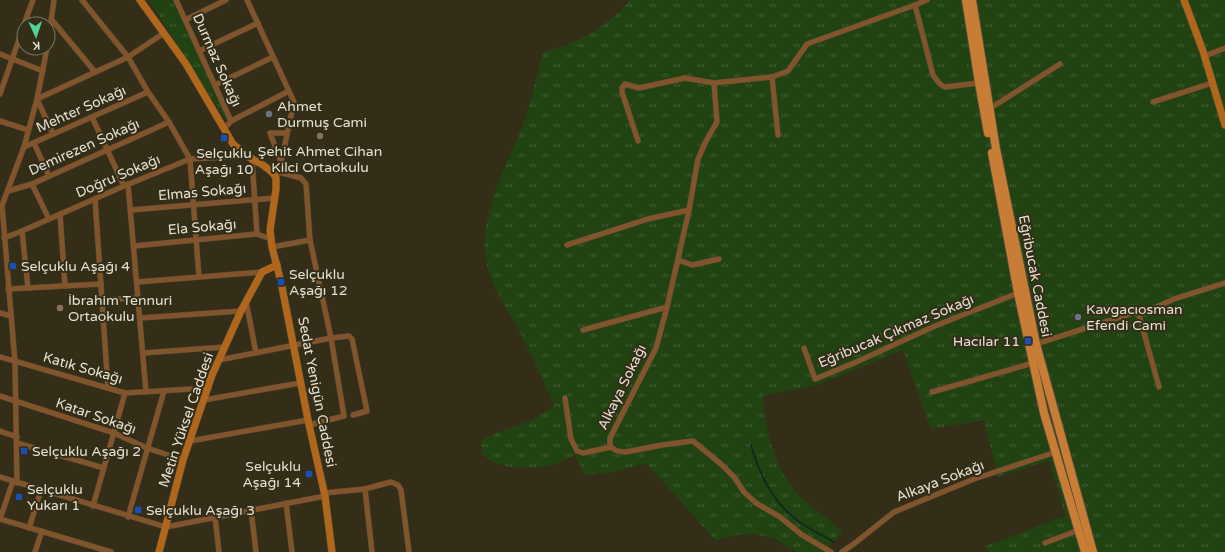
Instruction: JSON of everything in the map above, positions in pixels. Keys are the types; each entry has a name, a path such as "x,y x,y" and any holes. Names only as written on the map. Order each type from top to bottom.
{"main road":[{"name":"Eğribucak Caddesi","path":"966,0 979,83 1018,293 1033,363 1044,413 1085,552"},
{"name":"Eğribucak Caddesi","path":"972,0 989,109 1036,344 1093,552"}],"street":[{"path":"27,16 33,0"},
{"path":"52,16 54,0"},
{"path":"82,0 128,57 148,92 169,122 190,159 200,277"},
{"path":"140,0 186,64 233,144 249,157 276,174 301,178 306,184 310,240 331,338 344,416 190,441"},
{"name":"Durmaz Sokağı","path":"176,0 231,121 224,129"},
{"path":"185,20 226,0"},
{"path":"247,0 294,102 281,162 276,174"},
{"path":"638,141 622,92 624,85 627,84 639,88 685,78 714,83 772,77 788,71 807,44 927,0"},
{"path":"1184,0 1205,56 1225,125"},
{"path":"915,5 933,75 941,86 946,87 979,83"},
{"path":"199,52 258,23"},
{"path":"56,25 95,72"},
{"path":"37,99 128,57 164,33"},
{"path":"0,94 16,47"},
{"path":"1205,56 1225,48"},
{"path":"0,54 43,71"},
{"path":"46,56 37,99 24,147 1,206 15,362 17,440 15,482 2,507 0,519 111,552"},
{"path":"214,85 273,57"},
{"path":"989,109 1060,64"},
{"path":"772,77 778,135"},
{"name":"Alkaya Sokağı","path":"714,83 717,122 698,159 689,210 668,307 656,348 609,442 611,447 620,452 626,452 693,441 722,464 734,477 744,492 756,503 780,517 802,535 831,552"},
{"path":"1152,102 1212,83"},
{"path":"231,121 289,91"},
{"name":"Mehter Sokağı","path":"24,147 148,92"},
{"path":"37,99 53,134"},
{"path":"92,117 126,185 134,246 146,392"},
{"path":"0,120 28,130"},
{"name":"Demirezen Sokağı","path":"8,191 32,184 169,122"},
{"path":"281,162 270,133 287,133"},
{"path":"34,143 48,176"},
{"path":"249,157 257,234"},
{"name":"Doğru Sokağı","path":"4,238 22,232 126,185 190,159 249,157"},
{"name":"Sedat Yenigün Caddesi","path":"276,174 277,183 270,230 272,247 324,494 332,552"},
{"path":"32,184 49,219"},
{"name":"Elmas Sokağı","path":"130,210 275,198"},
{"path":"95,199 108,388"},
{"path":"567,245 648,219 689,210"},
{"path":"60,214 65,286"},
{"path":"22,232 28,288"},
{"name":"Ela Sokağı","path":"134,246 257,234 271,239"},
{"path":"272,247 310,240"},
{"path":"678,260 692,265 719,259"},
{"path":"137,282 262,272 277,265"},
{"name":"Metin Yüksel Caddesi","path":"159,552 183,460 209,388 212,375 241,311 262,272"},
{"path":"1139,315 1174,299 1225,283"},
{"path":"8,289 100,284"},
{"name":"Eğribucak Çıkmaz Sokağı","path":"804,348 815,379 935,326 1018,293"},
{"path":"102,300 138,298"},
{"path":"246,301 256,353"},
{"path":"583,330 668,307"},
{"path":"140,318 241,311"},
{"path":"1036,344 1133,312 1139,315 1159,387"},
{"path":"0,313 11,316"},
{"path":"219,360 348,336 352,339 366,411 353,415"},
{"path":"143,353 225,347"},
{"name":"Katık Sokağı","path":"0,356 15,362 125,393 209,388"},
{"path":"932,392 1033,363"},
{"path":"204,400 300,383"},
{"path":"128,517 164,391"},
{"path":"93,506 125,393"},
{"name":"Katar Sokağı","path":"0,396 114,433 147,448 183,460"},
{"path":"565,398 571,439 577,451 583,453 611,447"},
{"path":"0,431 17,440 104,468"},
{"name":"Alkaya Sokağı","path":"842,552 894,512 974,479 1056,452"},
{"path":"0,477 128,517 166,527 286,504 324,494 364,489 391,482 400,487 409,552"},
{"path":"364,489 372,552"},
{"path":"29,528 41,490"},
{"path":"286,504 292,552"},
{"path":"251,510 256,552"},
{"path":"215,518 219,552"},
{"path":"1045,543 1079,530"},
{"path":"35,552 42,531"}],"green space":[{"path":"149,0 172,0 226,116 226,121"},
{"path":"630,0 1225,0 1225,552 987,552 986,546 1065,516 1049,460 998,477 984,420 931,429 903,350 817,385 763,396 766,423 773,449 791,486 816,510 843,531 824,552 797,552 775,539 755,534 735,535 716,541 646,463 615,472 584,475 575,455 561,462 550,465 527,468 503,466 493,462 485,456 481,449 483,438 530,421 554,406 523,338 497,293 488,269 485,250 486,230 489,211 495,191 526,116 543,52 556,49 591,33 621,10"},
{"path":"965,56 969,78 958,80 954,58"}],"waterway":[{"path":"751,445 763,477 768,487 781,505 788,513 801,523 834,542"}],"place":[{"name":"Ahmet Durmuş Cami","path":"269,114"},
{"name":"Şehit Ahmet Cihan Kilci Ortaokulu","path":"320,136"},
{"name":"Selçuklu Aşağı 10","path":"224,138"},
{"name":"Selçuklu Aşağı 4","path":"13,266"},
{"name":"Selçuklu Aşağı 12","path":"281,282"},
{"name":"İbrahim Tennuri Ortaokulu","path":"60,308"},
{"name":"Kavgacıosman Efendi Cami","path":"1078,317"},
{"name":"Hacılar 11","path":"1028,341"},
{"name":"Selçuklu Aşağı 2","path":"24,451"},
{"name":"Selçuklu Aşağı 14","path":"309,474"},
{"name":"Selçuklu Yukarı 1","path":"19,497"},
{"name":"Selçuklu Aşağı 3","path":"138,510"}]}
